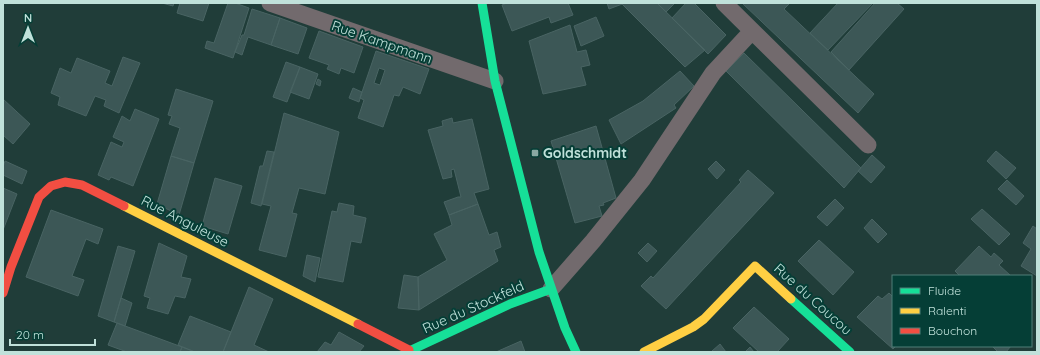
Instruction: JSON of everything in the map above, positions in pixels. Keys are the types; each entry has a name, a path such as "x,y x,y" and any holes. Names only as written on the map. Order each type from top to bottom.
{"street":[{"path":"482,3 494,81 539,252 565,328 576,352"},
{"name":"Rue Anguleuse","path":"3,292 11,267 39,198 51,186 65,182 82,185 408,351"},
{"name":"Rue du Coucou","path":"644,352 693,327 704,319 755,266 850,352"},
{"name":"Rue du Stockfeld","path":"408,351 510,304 551,288"}],"lane":[{"name":"Rue Kampmann","path":"270,3 494,81"},
{"path":"724,3 868,145"},
{"path":"551,288 593,241 642,180 714,73 752,32"}],"building":[{"path":"162,3 174,3 173,6"},
{"path":"180,3 209,3 203,21 177,13"},
{"path":"228,3 235,3 249,8 233,58 205,48 207,41 214,43"},
{"path":"507,3 568,3 573,15 551,23 549,17 512,31 502,5"},
{"path":"607,3 625,3 609,9"},
{"path":"657,3 705,50 685,67 622,4"},
{"path":"657,3 675,3 666,12"},
{"path":"686,3 694,3 726,35 708,54 672,18"},
{"path":"742,3 790,3 784,9 874,94 858,113"},
{"path":"838,3 873,3 828,50 810,33"},
{"path":"875,3 897,3 904,9 849,70 831,52"},
{"path":"252,9 280,18 271,45 248,37 242,55 235,52 242,35 244,35"},
{"path":"596,17 604,36 581,46 574,26"},
{"path":"280,18 307,28 298,54 271,45"},
{"path":"570,25 577,52 586,50 590,65 581,67 586,85 543,94 529,41"},
{"path":"319,31 363,47 354,73 341,68 339,74 327,69 329,65 309,58"},
{"path":"376,51 429,69 420,94 403,87 399,96 394,95 383,127 358,118 364,100 360,98","holes":["379,68 385,70 380,85 374,83"]},
{"path":"744,53 861,168 844,188 726,71"},
{"path":"123,57 140,63 119,113 104,106 106,100 95,96 86,116 58,105 60,97 51,93 60,68 71,73 77,58 110,71 105,83 112,86"},
{"path":"286,62 300,67 287,102 273,97"},
{"path":"300,67 318,74 309,99 290,92"},
{"path":"680,71 694,86 674,105 676,108 621,144 609,120 643,101"},
{"path":"318,79 321,81 320,86 316,84"},
{"path":"353,88 362,92 359,102 349,98"},
{"path":"176,89 213,101 194,163 171,156 180,128 169,124 172,116 168,115"},
{"path":"3,99 30,124 13,144 3,135"},
{"path":"135,109 159,119 133,186 111,177 109,180 98,175 111,142 122,147 124,142 113,137 122,116 130,121"},
{"path":"284,113 339,132 325,194 299,188 292,213 297,214 286,257 259,250 271,206 262,204"},
{"path":"452,118 453,123 472,119 489,189 474,193 478,204 449,215 444,202 461,197 454,169 451,170 452,177 443,179 428,130 443,126 442,121"},
{"path":"596,126 616,198 603,203 604,205 599,206 602,216 575,223 551,141"},
{"path":"267,151 274,152 261,206 251,203 260,166 263,166"},
{"path":"996,151 1016,168 1006,179 987,161"},
{"path":"872,155 885,167 871,183 858,171"},
{"path":"171,156 194,163 179,215 157,204"},
{"path":"5,161 27,171 22,184 3,175"},
{"path":"716,161 725,170 717,179 708,169"},
{"path":"748,170 774,193 666,309 641,286 651,276 653,278 741,182 739,180"},
{"path":"215,178 242,186 228,234 202,226"},
{"path":"1007,180 1024,196 1016,205 998,189"},
{"path":"3,188 17,194 3,230"},
{"path":"835,199 844,208 827,226 817,217"},
{"path":"339,203 354,206 353,215 366,218 361,243 351,241 343,282 318,277 332,211 337,212"},
{"path":"478,204 489,235 497,232 501,247 494,250 498,261 419,310 418,277 447,260 434,234 452,225 449,215"},
{"path":"982,209 1010,234 999,245 971,219"},
{"path":"51,210 103,229 98,244 86,239 72,276 84,280 78,296 26,277"},
{"path":"872,219 887,234 878,243 864,228"},
{"path":"1033,226 1037,229 1037,276 1021,266 1031,249 1023,243"},
{"path":"819,240 854,272 833,295 798,261"},
{"path":"159,243 187,256 181,277 191,279 185,298 175,296 168,314 147,308 150,298 144,296"},
{"path":"648,243 657,251 647,262 638,253"},
{"path":"118,246 135,251 114,322 98,316"},
{"path":"979,246 991,257 994,253 1003,261 999,265 1010,275 959,275 955,271"},
{"path":"307,255 320,258 315,282 303,276"},
{"path":"404,275 418,277 419,310 398,308"},
{"path":"249,287 273,299 254,345 269,352 223,352"},
{"path":"889,293 892,296 892,347 895,347 893,349 857,317 878,296 882,299"},
{"path":"121,298 132,303 125,326 114,322"},
{"path":"754,307 789,339 777,352 759,352 733,328"},
{"path":"190,316 231,332 223,352 195,352 178,345"},
{"path":"117,323 182,347 180,352 127,352 108,345"},
{"path":"339,332 364,346 359,352 317,352 325,342 331,345"},
{"path":"521,341 525,352 496,352"},
{"path":"720,344 726,352 712,352 712,351"},
{"path":"182,347 195,352 180,352"},
{"path":"750,347 754,352 745,352"},
{"path":"993,347 1010,347 1006,352 998,352"}],"traffic: fast":[{"path":"482,3 495,81 539,252 565,328 576,352"},
{"path":"407,352 510,304 551,289"},
{"path":"791,299 850,352"}],"traffic: slow":[{"path":"124,206 358,324"},
{"path":"644,352 693,327 704,319 755,266 791,299"}],"traffic: jam":[{"path":"3,293 11,267 39,197 51,186 65,182 82,185 124,206"},
{"path":"358,324 409,350"}],"place":[{"name":"Goldschmidt","path":"535,153"}]}
